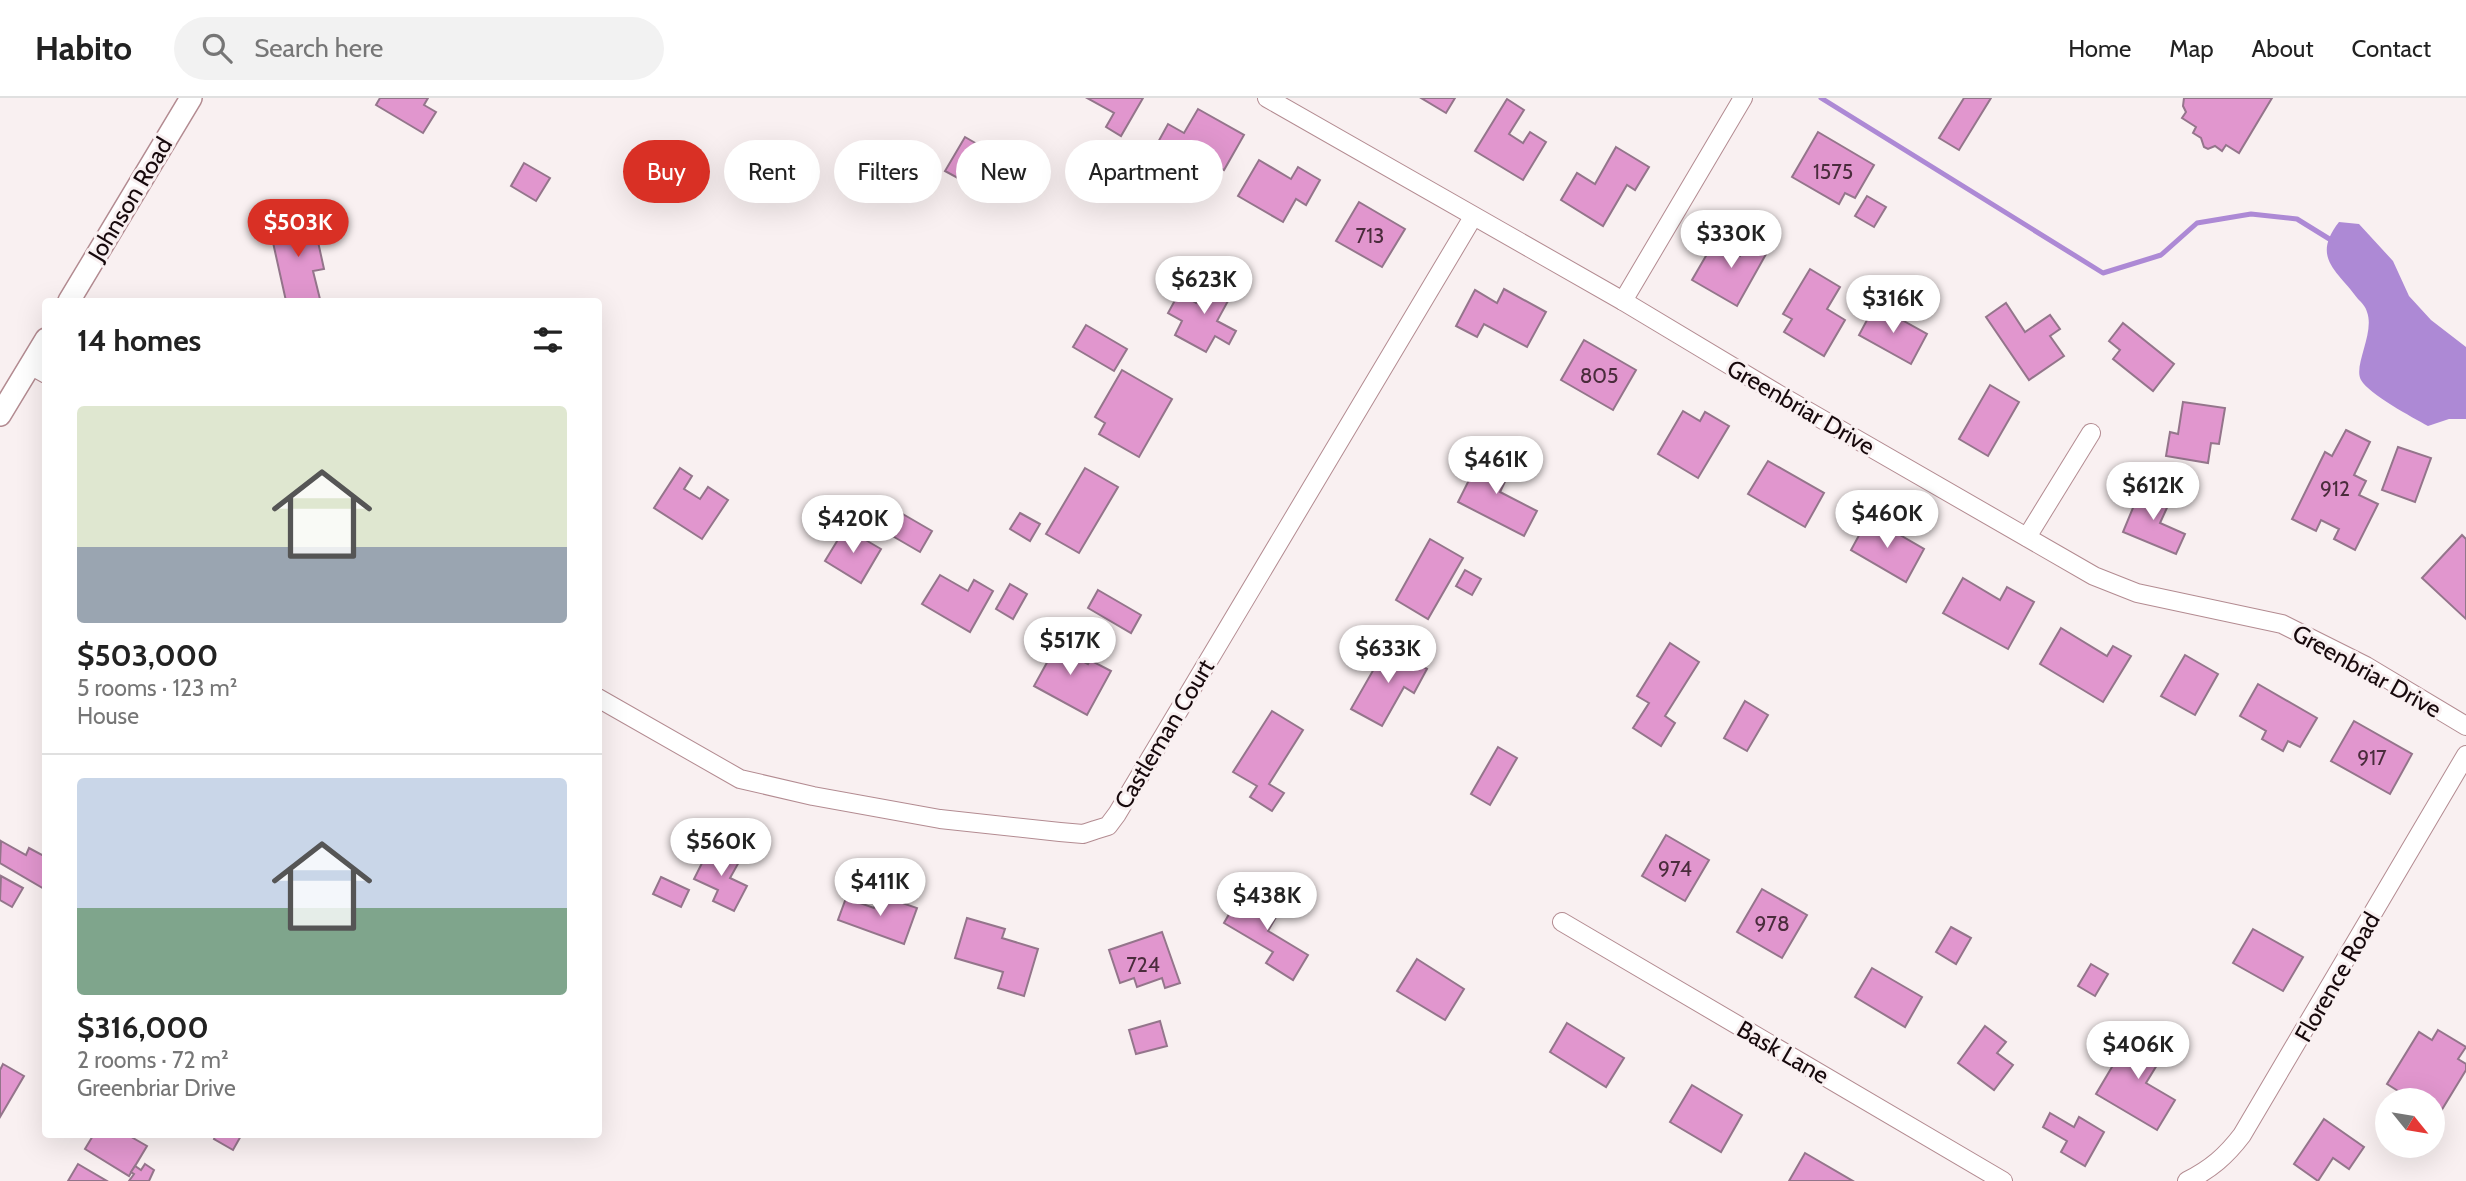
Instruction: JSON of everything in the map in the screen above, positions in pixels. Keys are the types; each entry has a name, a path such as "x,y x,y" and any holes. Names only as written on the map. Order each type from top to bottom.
{"street":[{"name":"Johnson Road","path":"71,298 191,98"},
{"name":"Greenbriar Drive","path":"1267,98 1623,301 1778,394 2094,576 2137,593 2282,624 2358,662 2466,726"},
{"path":"1623,301 1743,98"},
{"name":"Castleman Court","path":"602,700 740,779 813,796 940,819 1083,834 1108,825 1473,217"},
{"path":"0,415 38,369"},
{"path":"2027,537 2091,433"},
{"name":"Florence Road","path":"2187,1181 2213,1167 2242,1135 2466,755"},
{"name":"Bask Lane","path":"1562,922 2003,1181"}],"shaded area":[{"path":"2339,222 2359,224 2393,261 2409,296 2431,320 2466,347 2466,419 2449,419 2428,426 2382,399 2361,380 2360,366 2369,320 2367,312 2335,271 2327,255 2331,234"}],"building":[{"path":"380,98 428,98 424,105 436,112 423,133 376,105"},
{"path":"1087,98 1143,98 1121,136 1106,127 1114,113"},
{"path":"1421,98 1455,98 1446,113"},
{"path":"1964,98 1991,98 1959,150 1939,138"},
{"path":"2184,98 2272,98 2239,153 2226,145 2222,151 2215,146 2208,149 2204,147 2201,138 2193,133 2196,127 2182,118 2186,112 2183,106"},
{"path":"1507,99 1524,110 1509,134 1523,143 1530,132 1546,142 1523,180 1475,151"},
{"path":"1198,109 1244,135 1224,170 1223,140 1159,140 1168,124 1184,133"},
{"path":"1818,132 1874,165 1855,198 1845,193 1839,204 1792,177"},
{"path":"1616,147 1649,167 1635,190 1627,185 1603,226 1561,200 1577,173 1595,184"},
{"path":"956,152 956,177 945,171"},
{"path":"1259,160 1291,179 1298,167 1320,180 1306,205 1296,199 1283,222 1238,196"},
{"path":"524,163 550,178 536,201 511,186"},
{"path":"1867,196 1886,207 1874,227 1855,216"},
{"path":"1359,202 1405,229 1382,267 1336,241"},
{"path":"313,219 324,269 313,271 320,298 285,298 270,229"},
{"path":"1751,236 1770,247 1737,306 1692,280 1714,242 1740,256"},
{"path":"1810,269 1840,287 1827,309 1845,320 1824,356 1784,332 1792,319 1783,314"},
{"path":"1211,277 1234,290 1217,321 1236,331 1229,344 1215,336 1206,352 1175,335 1182,321 1168,313 1179,293 1196,303"},
{"path":"1504,289 1546,312 1527,347 1484,324 1477,337 1456,326 1475,290 1497,303"},
{"path":"2006,303 2025,332 2050,315 2060,329 2050,336 2064,356 2029,380 1986,317"},
{"path":"1875,305 1927,334 1911,364 1859,335"},
{"path":"2123,323 2174,364 2153,391 2113,359 2120,350 2109,341"},
{"path":"1086,325 1127,349 1114,371 1073,347"},
{"path":"1584,340 1636,370 1613,410 1561,380"},
{"path":"1122,370 1172,399 1139,457 1099,434 1105,423 1095,417"},
{"path":"1990,385 2019,402 1988,456 1959,439"},
{"path":"2183,402 2225,408 2219,444 2211,443 2208,463 2166,456 2170,432 2178,434"},
{"path":"1683,411 1700,421 1705,412 1729,426 1698,478 1658,454"},
{"path":"2346,430 2370,442 2354,475 2366,481 2359,495 2378,504 2355,550 2334,539 2339,529 2321,520 2316,531 2292,519 2325,452 2332,456"},
{"path":"2398,447 2431,458 2415,502 2382,490"},
{"path":"1483,452 1512,467 1500,492 1537,511 1524,536 1458,502"},
{"path":"1768,461 1824,493 1805,527 1748,494"},
{"path":"680,468 692,476 684,489 700,499 708,487 728,500 702,539 654,508"},
{"path":"1085,468 1118,487 1079,553 1046,534"},
{"path":"2142,486 2171,499 2160,523 2185,534 2176,554 2123,532"},
{"path":"901,513 932,531 920,552 889,534"},
{"path":"1020,513 1040,524 1030,541 1010,529"},
{"path":"1869,517 1924,549 1906,582 1851,550"},
{"path":"845,528 881,549 861,583 825,561"},
{"path":"2462,535 2466,539 2466,619 2422,578"},
{"path":"1430,539 1463,558 1428,619 1396,600"},
{"path":"1465,570 1481,579 1472,595 1456,586"},
{"path":"940,575 968,591 974,580 993,591 970,632 922,604"},
{"path":"1963,578 2000,600 2007,587 2034,602 2008,649 1943,613"},
{"path":"1010,584 1027,594 1013,619 996,609"},
{"path":"1098,590 1141,615 1131,633 1088,608"},
{"path":"2061,628 2107,656 2113,646 2131,656 2103,702 2040,664"},
{"path":"1037,636 1088,664 1090,660 1111,671 1087,715 1034,686 1050,657 1032,646"},
{"path":"1670,643 1699,662 1665,716 1675,723 1661,746 1633,728 1649,703 1637,696"},
{"path":"1387,646 1427,669 1414,693 1404,687 1382,726 1351,709"},
{"path":"2185,655 2218,674 2195,715 2161,696"},
{"path":"2258,684 2317,718 2300,747 2288,741 2283,751 2262,739 2266,731 2240,716"},
{"path":"1745,701 1768,715 1747,751 1724,738"},
{"path":"1272,711 1303,730 1269,784 1284,793 1272,811 1250,797 1257,786 1233,772"},
{"path":"2354,721 2412,754 2390,794 2331,761"},
{"path":"1498,747 1517,758 1490,805 1471,794"},
{"path":"1666,835 1709,860 1685,901 1642,876"},
{"path":"1,841 26,855 29,848 42,855 42,888 0,863"},
{"path":"710,847 739,862 730,878 747,886 734,911 713,901 718,890 694,879"},
{"path":"1,876 23,888 12,907 0,900"},
{"path":"661,877 689,890 681,907 653,894"},
{"path":"1259,888 1284,903 1268,931 1308,955 1293,980 1266,963 1273,952 1224,923 1236,902 1246,908"},
{"path":"1762,889 1807,915 1782,958 1737,932"},
{"path":"879,895 917,908 904,944 838,920 846,898 874,908"},
{"path":"967,918 1005,929 1002,938 1038,949 1024,996 998,988 1003,972 955,958"},
{"path":"1951,927 1971,938 1956,964 1936,952"},
{"path":"2253,929 2303,957 2283,991 2233,963"},
{"path":"1162,932 1180,983 1165,988 1162,978 1137,987 1134,978 1120,983 1109,950"},
{"path":"1417,959 1464,989 1445,1020 1397,991"},
{"path":"2091,964 2108,974 2095,996 2078,986"},
{"path":"1872,968 1922,997 1905,1027 1855,997"},
{"path":"1160,1021 1167,1046 1136,1054 1129,1030"},
{"path":"1567,1023 1624,1058 1606,1087 1550,1052"},
{"path":"1985,1026 2006,1042 1997,1053 2013,1065 1994,1090 1958,1063"},
{"path":"2135,1028 2168,1047 2146,1083 2175,1100 2157,1130 2096,1094"},
{"path":"2438,1030 2466,1047 2458,1059 2466,1064 2466,1070 2445,1104 2445,1088 2393,1088 2387,1084 2419,1032 2432,1040"},
{"path":"3,1064 24,1076 0,1117 0,1070"},
{"path":"1692,1085 1742,1115 1721,1152 1670,1122"},
{"path":"2050,1113 2074,1127 2079,1117 2104,1132 2085,1166 2061,1152 2067,1141 2043,1127"},
{"path":"2324,1119 2364,1147 2349,1169 2333,1158 2318,1181 2294,1164"},
{"path":"92,1138 133,1138 147,1146 129,1176 85,1149"},
{"path":"214,1138 240,1138 233,1150"},
{"path":"1805,1153 1853,1181 1789,1181"},
{"path":"78,1164 107,1181 68,1181"},
{"path":"145,1164 154,1170 149,1181 129,1181 135,1166 141,1170"}],"waterway":[{"path":"1821,98 2103,273 2161,255 2197,223 2251,214 2297,219 2331,240"}]}
